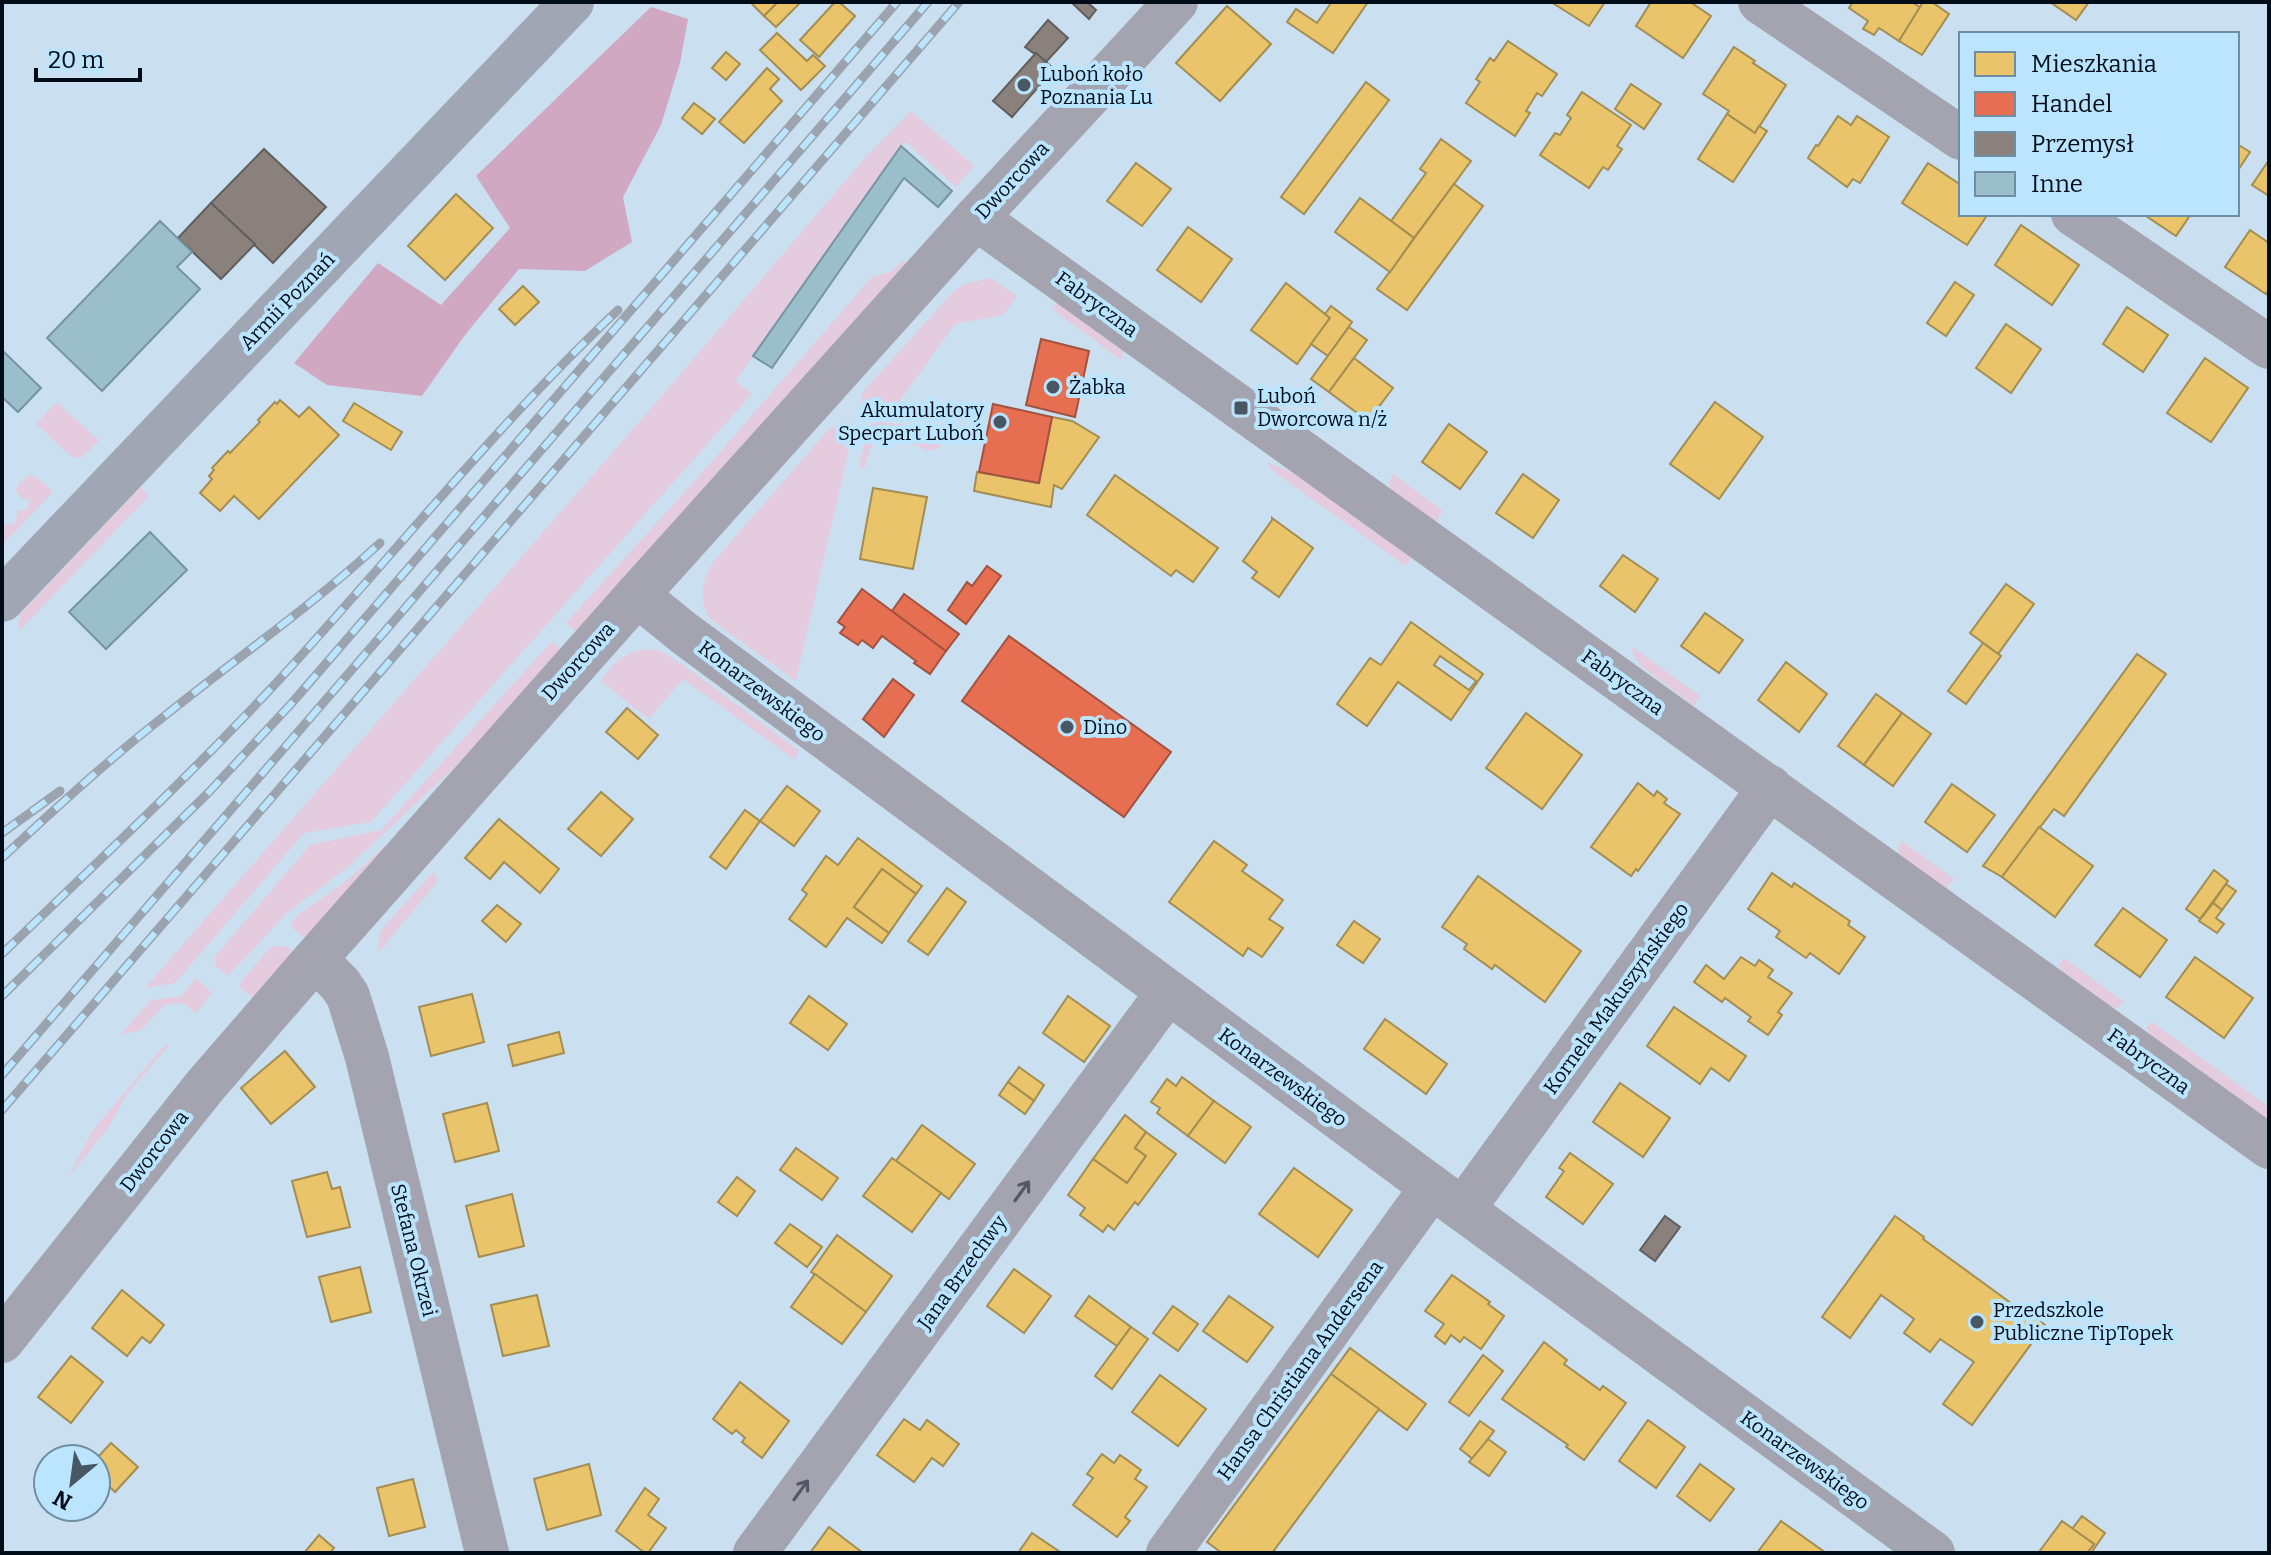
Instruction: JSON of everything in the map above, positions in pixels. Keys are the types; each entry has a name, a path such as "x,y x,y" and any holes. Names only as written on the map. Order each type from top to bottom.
{"main road":[{"name":"Armii Poznań","path":"2,600 572,2"}],"street":[{"name":"Dworcowa","path":"2,1341 205,1086 315,959 976,218 1176,2"},
{"path":"1760,2 1959,137"},
{"path":"2076,216 2269,347"},
{"name":"Fabryczna","path":"976,218 2269,1147"},
{"name":"Konarzewskiego","path":"637,595 1168,992 1933,1553"},
{"name":"Kornela Makuszyńskiego","path":"1448,1198 1770,787"},
{"name":"Stefana Okrzei","path":"315,959 348,996 359,1029 487,1553"},
{"name":"Jana Brzechwy","path":"755,1553 1168,992"},
{"name":"Hansa Christiana Andersena","path":"1168,1553 1448,1198"}],"shaded area":[{"path":"651,7 688,19 680,63 661,125 623,197 632,242 585,271 519,269 465,335 422,396 327,385 294,363 378,263 441,305 510,228 476,176"},
{"path":"911,111 974,166 956,187 906,142 901,146 736,381 752,394 371,822 304,833 175,983 145,988 654,405 864,159"},
{"path":"902,261 906,263 577,632 566,623 871,278 891,271"},
{"path":"991,278 1017,296 1003,315 955,324 893,410 877,413 862,408 863,392 953,292 965,284"},
{"path":"1057,304 1125,346 1121,360 1052,309"},
{"path":"57,402 99,441 81,458 72,457 36,424"},
{"path":"844,421 852,423 853,431 796,681 710,619 704,605 704,582 714,561 829,429"},
{"path":"878,422 946,429 945,437 940,446 930,451 877,430 864,468 859,468 869,426"},
{"path":"1267,462 1307,479 1413,556 1406,566 1271,470"},
{"path":"1393,474 1443,511 1435,523 1391,491 1389,482"},
{"path":"30,475 53,492 2,545 3,525 16,524 17,510 28,510 29,499 20,498 16,490"},
{"path":"140,487 149,496 19,631 21,613"},
{"path":"552,641 562,651 476,747 347,868 288,912 228,976 216,967 216,955 310,845 381,830"},
{"path":"1631,646 1700,696 1694,706 1640,665"},
{"path":"648,649 658,650 686,667 799,751 795,760 683,679 649,719 601,681 620,659"},
{"path":"429,805 308,940 291,927 301,913 349,879"},
{"path":"1902,841 1954,879 1945,890 1899,855"},
{"path":"433,872 438,881 378,953 383,928"},
{"path":"275,946 287,947 297,954 256,1001 240,987 242,980"},
{"path":"2064,958 2123,1001 2118,1008 2103,1003 2076,985 2059,965"},
{"path":"196,978 212,993 196,1013 182,1003 164,1005 141,1030 120,1035 151,1000 181,996"},
{"path":"2152,1022 2269,1107 2269,1123 2151,1038 2146,1028"},
{"path":"170,1044 127,1094 108,1128 68,1177 93,1130 164,1046"}],"building: Mieszkania":[{"path":"750,2 778,2 764,16"},
{"path":"778,2 800,3 776,27 764,16"},
{"path":"835,2 855,16 819,57 800,40"},
{"path":"1329,2 1368,2 1333,53 1287,22 1296,9 1317,23"},
{"path":"1551,2 1605,2 1589,26"},
{"path":"1651,2 1690,2 1711,16 1683,58 1636,26"},
{"path":"1853,2 1912,2 1921,8 1899,41 1879,28 1874,35 1863,29 1868,21 1849,8"},
{"path":"1923,2 1932,2 1949,14 1922,55 1899,41"},
{"path":"2050,2 2089,2 2076,20"},
{"path":"1227,6 1271,44 1220,101 1176,63"},
{"path":"777,33 807,61 813,55 825,66 801,90 760,50"},
{"path":"1508,41 1557,74 1542,96 1537,93 1526,111 1530,113 1515,136 1466,103 1480,82 1476,79 1490,58 1494,61"},
{"path":"1734,47 1786,85 1755,133 1703,94"},
{"path":"726,52 740,64 726,80 712,68"},
{"path":"767,68 779,79 770,89 782,101 744,143 719,122"},
{"path":"1366,82 1389,100 1304,214 1281,197"},
{"path":"1631,84 1661,104 1644,129 1615,109"},
{"path":"1582,92 1631,125 1617,146 1622,149 1608,170 1603,167 1589,188 1540,155 1555,133 1560,135 1571,118 1567,115"},
{"path":"694,103 715,119 702,134 682,118"},
{"path":"1727,114 1755,133 1759,126 1767,131 1733,182 1698,159"},
{"path":"1838,116 1851,125 1857,116 1889,137 1860,183 1853,179 1847,187 1808,158"},
{"path":"1441,139 1471,161 1414,238 1391,221 1426,173 1420,169"},
{"path":"2239,145 2250,152 2239,169"},
{"path":"2269,160 2269,196 2252,185"},
{"path":"1136,163 1171,189 1142,226 1107,201"},
{"path":"1928,163 1959,184 1959,216 1987,216 1967,245 1902,203"},
{"path":"1454,184 1483,206 1407,310 1377,289"},
{"path":"456,194 493,228 445,280 408,246"},
{"path":"1360,198 1414,238 1390,272 1335,232"},
{"path":"2146,216 2190,216 2176,236"},
{"path":"2021,225 2079,265 2052,305 1995,265"},
{"path":"1188,227 1232,259 1201,302 1157,270"},
{"path":"2250,230 2269,243 2269,289 2266,294 2225,267"},
{"path":"1955,282 1974,295 1946,336 1927,323"},
{"path":"1286,283 1330,318 1297,364 1251,330"},
{"path":"523,286 539,302 515,325 499,309"},
{"path":"1331,306 1352,322 1328,356 1311,344 1330,318 1325,314"},
{"path":"2127,307 2168,335 2143,372 2103,344"},
{"path":"2006,324 2041,349 2011,393 1976,368"},
{"path":"1349,327 1367,340 1329,392 1311,379"},
{"path":"1354,358 1393,388 1368,421 1329,392"},
{"path":"2205,358 2248,388 2211,442 2167,413"},
{"path":"280,400 299,417 309,407 339,435 259,519 234,496 220,511 200,493 212,479 209,476 214,470 212,468"},
{"path":"1715,402 1763,437 1719,499 1670,464"},
{"path":"354,403 402,432 391,450 343,421"},
{"path":"1052,417 1072,421 1099,437 1062,489 1054,485 1051,507 974,491 977,472 1039,483"},
{"path":"1449,424 1487,452 1460,489 1422,462"},
{"path":"1523,474 1559,500 1533,538 1496,513"},
{"path":"1115,475 1218,548 1193,582 1176,570 1171,576 1087,515"},
{"path":"873,488 927,497 913,569 860,559"},
{"path":"1272,518 1313,548 1279,597 1252,578 1257,572 1243,561"},
{"path":"1623,555 1658,579 1635,612 1600,586"},
{"path":"2006,584 2034,604 1998,654 1970,633"},
{"path":"1705,613 1743,640 1719,673 1681,646"},
{"path":"1411,622 1483,674 1451,720 1398,682 1367,726 1337,704 1370,658 1381,665","holes":["1440,656 1476,681 1469,690 1434,665"]},
{"path":"1983,643 2001,656 1966,704 1948,691"},
{"path":"2137,654 2166,674 2064,816 2054,809 2002,877 1983,866"},
{"path":"1786,662 1827,694 1799,732 1758,700"},
{"path":"1876,694 1902,713 1864,765 1838,746"},
{"path":"627,708 658,735 638,759 606,732"},
{"path":"1526,713 1582,755 1542,809 1486,768"},
{"path":"1902,713 1931,734 1893,786 1864,765"},
{"path":"1638,783 1654,796 1657,791 1667,799 1664,803 1680,814 1631,876 1591,847"},
{"path":"1952,784 1995,815 1967,852 1925,822"},
{"path":"787,786 820,811 794,846 760,821"},
{"path":"601,792 633,819 601,856 568,829"},
{"path":"745,810 760,821 726,869 710,857"},
{"path":"499,819 559,869 540,893 504,862 490,879 465,858"},
{"path":"2039,827 2093,866 2055,917 2002,877"},
{"path":"858,838 922,886 916,894 882,869 854,907 889,933 882,943 847,918 826,947 789,919 807,894 802,890 826,856 838,865"},
{"path":"1214,841 1247,865 1242,871 1283,900 1269,919 1283,928 1262,957 1248,948 1243,956 1169,902"},
{"path":"882,869 916,894 889,933 854,907"},
{"path":"2214,870 2228,881 2200,919 2186,909"},
{"path":"1772,873 1792,887 1794,883 1850,921 1848,925 1865,937 1839,974 1810,953 1806,958 1776,937 1780,931 1748,909"},
{"path":"1478,876 1581,951 1545,1002 1495,965 1492,969 1464,949 1467,944 1442,927"},
{"path":"2226,884 2236,891 2222,910 2213,903"},
{"path":"947,888 966,902 928,955 908,941"},
{"path":"2213,903 2222,910 2216,918 2224,924 2217,933 2199,921"},
{"path":"497,905 521,924 506,942 482,921"},
{"path":"2123,908 2167,940 2140,977 2095,945"},
{"path":"1354,921 1380,939 1363,963 1337,945"},
{"path":"1741,957 1755,966 1759,960 1773,970 1768,977 1792,993 1778,1012 1782,1015 1768,1035 1748,1021 1751,1017 1725,998 1722,1002 1694,982 1706,965 1724,979"},
{"path":"2195,957 2253,998 2224,1038 2166,997"},
{"path":"472,994 484,1042 431,1056 419,1007"},
{"path":"809,996 847,1024 828,1050 790,1023"},
{"path":"1068,996 1110,1026 1084,1062 1043,1033"},
{"path":"1674,1007 1746,1056 1729,1081 1711,1068 1700,1084 1647,1046"},
{"path":"1385,1019 1447,1064 1426,1094 1364,1049"},
{"path":"559,1032 564,1053 513,1066 508,1045"},
{"path":"285,1051 315,1087 271,1124 241,1088"},
{"path":"1019,1067 1044,1085 1034,1101 1008,1082"},
{"path":"1182,1077 1214,1101 1188,1136 1157,1113 1160,1108 1151,1102 1167,1079 1176,1086"},
{"path":"1008,1082 1034,1101 1025,1114 999,1095"},
{"path":"1620,1083 1670,1118 1643,1157 1593,1122"},
{"path":"1214,1101 1251,1127 1225,1163 1188,1136"},
{"path":"487,1103 499,1151 455,1162 443,1114"},
{"path":"1125,1115 1146,1132 1135,1148 1146,1156 1127,1183 1093,1159"},
{"path":"922,1125 975,1164 949,1199 896,1161"},
{"path":"1146,1132 1176,1154 1138,1205 1135,1202 1114,1230 1108,1225 1103,1232 1080,1215 1085,1208 1068,1195 1093,1159 1127,1183 1146,1156 1135,1148"},
{"path":"796,1148 838,1178 822,1200 780,1170"},
{"path":"1570,1153 1613,1184 1583,1224 1546,1197 1564,1171 1559,1168"},
{"path":"892,1158 941,1193 912,1232 863,1196"},
{"path":"1294,1168 1352,1210 1318,1257 1259,1214"},
{"path":"327,1172 332,1189 340,1187 350,1227 307,1237 292,1181"},
{"path":"737,1177 755,1191 737,1216 718,1202"},
{"path":"512,1194 524,1246 479,1257 466,1206"},
{"name":"Przedszkole Publiczne TipTopek","path":"1895,1216 2045,1325 1972,1425 1943,1404 1974,1362 1940,1339 1930,1352 1904,1333 1914,1319 1881,1295 1850,1338 1822,1317"},
{"path":"790,1224 822,1247 807,1267 775,1243"},
{"path":"837,1235 892,1276 866,1312 811,1272"},
{"path":"360,1267 371,1312 331,1322 319,1277"},
{"path":"1014,1269 1051,1296 1024,1333 987,1306"},
{"path":"815,1274 866,1312 842,1344 791,1307"},
{"path":"1452,1275 1504,1316 1481,1349 1464,1337 1460,1342 1451,1335 1445,1344 1435,1336 1444,1324 1425,1311"},
{"path":"122,1290 164,1325 150,1343 142,1337 127,1356 92,1328"},
{"path":"537,1295 549,1346 503,1356 491,1305"},
{"path":"1089,1296 1131,1327 1117,1346 1075,1316"},
{"path":"1229,1296 1273,1327 1247,1362 1203,1331"},
{"path":"1173,1306 1198,1324 1178,1351 1153,1333"},
{"path":"1131,1327 1148,1339 1112,1389 1095,1376"},
{"path":"1544,1342 1567,1360 1564,1364 1600,1390 1603,1386 1626,1403 1584,1460 1566,1447 1568,1445 1502,1399"},
{"path":"1350,1348 1426,1404 1407,1430 1331,1374"},
{"path":"1483,1355 1503,1371 1469,1416 1449,1402"},
{"path":"71,1356 103,1382 71,1423 38,1397"},
{"path":"1331,1374 1379,1409 1272,1553 1222,1553 1207,1542"},
{"path":"1160,1375 1206,1409 1178,1446 1132,1412"},
{"path":"740,1382 789,1421 762,1458 742,1442 745,1438 736,1430 732,1434 713,1419"},
{"path":"904,1419 920,1430 927,1420 959,1444 943,1466 932,1458 914,1482 877,1455"},
{"path":"1648,1420 1685,1447 1656,1488 1619,1461"},
{"path":"1480,1421 1494,1431 1473,1459 1460,1449"},
{"path":"1488,1439 1506,1452 1489,1476 1469,1462"},
{"path":"112,1444 138,1467 115,1492 112,1489"},
{"path":"1102,1454 1114,1463 1120,1455 1141,1470 1135,1479 1147,1487 1125,1517 1130,1521 1117,1537 1073,1505 1093,1478 1087,1474"},
{"path":"589,1464 601,1515 547,1530 534,1479"},
{"path":"1700,1464 1734,1489 1710,1521 1677,1496"},
{"path":"413,1479 425,1527 389,1536 377,1488"},
{"path":"645,1488 659,1499 648,1515 666,1528 648,1553 616,1531"},
{"path":"2082,1516 2105,1533 2091,1553 2087,1553 2094,1544 2072,1529"},
{"path":"1781,1521 1826,1553 1757,1553"},
{"path":"2062,1521 2094,1544 2087,1553 2039,1552"},
{"path":"829,1527 863,1553 810,1553"},
{"path":"1032,1533 1060,1552 1018,1553"},
{"path":"319,1535 334,1548 330,1553 304,1553"}],"building: Handel":[{"path":"1041,339 1089,351 1075,417 1026,405"},
{"path":"993,404 1052,417 1039,483 979,472"},
{"path":"987,566 1001,576 966,624 948,610 967,582 972,586"},
{"path":"862,589 946,651 930,674 882,636 873,648 862,640 858,645 840,633 845,627 838,622"},
{"path":"904,594 959,634 946,651 892,611"},
{"name":"Dino","path":"1009,636 1171,752 1124,817 962,701"},
{"path":"893,679 914,695 884,737 863,719"}],"building: Przemysł":[{"path":"1071,2 1087,2 1096,10 1089,19"},
{"path":"1048,20 1068,38 1046,62 1025,47"},
{"name":"Luboń koło Poznania Lu","path":"1036,53 1054,69 1012,117 993,101"},
{"path":"264,149 326,207 273,263 211,203"},
{"path":"211,203 255,244 221,279 178,238"},
{"path":"1665,1216 1680,1227 1655,1261 1640,1250"}],"building: Inne":[{"path":"901,146 952,191 938,207 904,178 772,368 753,356"},
{"path":"160,221 192,252 177,267 200,289 102,391 47,338"},
{"path":"2,350 41,388 18,412 2,397"},
{"path":"150,532 187,570 106,649 69,612"}],"railway":[{"path":"2,996 209,792 291,704 897,2"},
{"path":"2,1075 928,2"},
{"path":"2,1110 959,2"},
{"path":"2,954 245,716 529,399 618,310"},
{"path":"2,858 124,748 302,609 380,543"},
{"path":"2,833 60,791"}],"place":[{"name":"Luboń koło Poznania Lu","path":"1024,85"},
{"name":"Żabka","path":"1053,387"},
{"name":"Luboń Dworcowa n/ż","path":"1241,408"},
{"name":"Akumulatory Specpart Luboń","path":"1000,422"},
{"name":"Dino","path":"1067,727"},
{"name":"Przedszkole Publiczne TipTopek","path":"1977,1322"}]}
